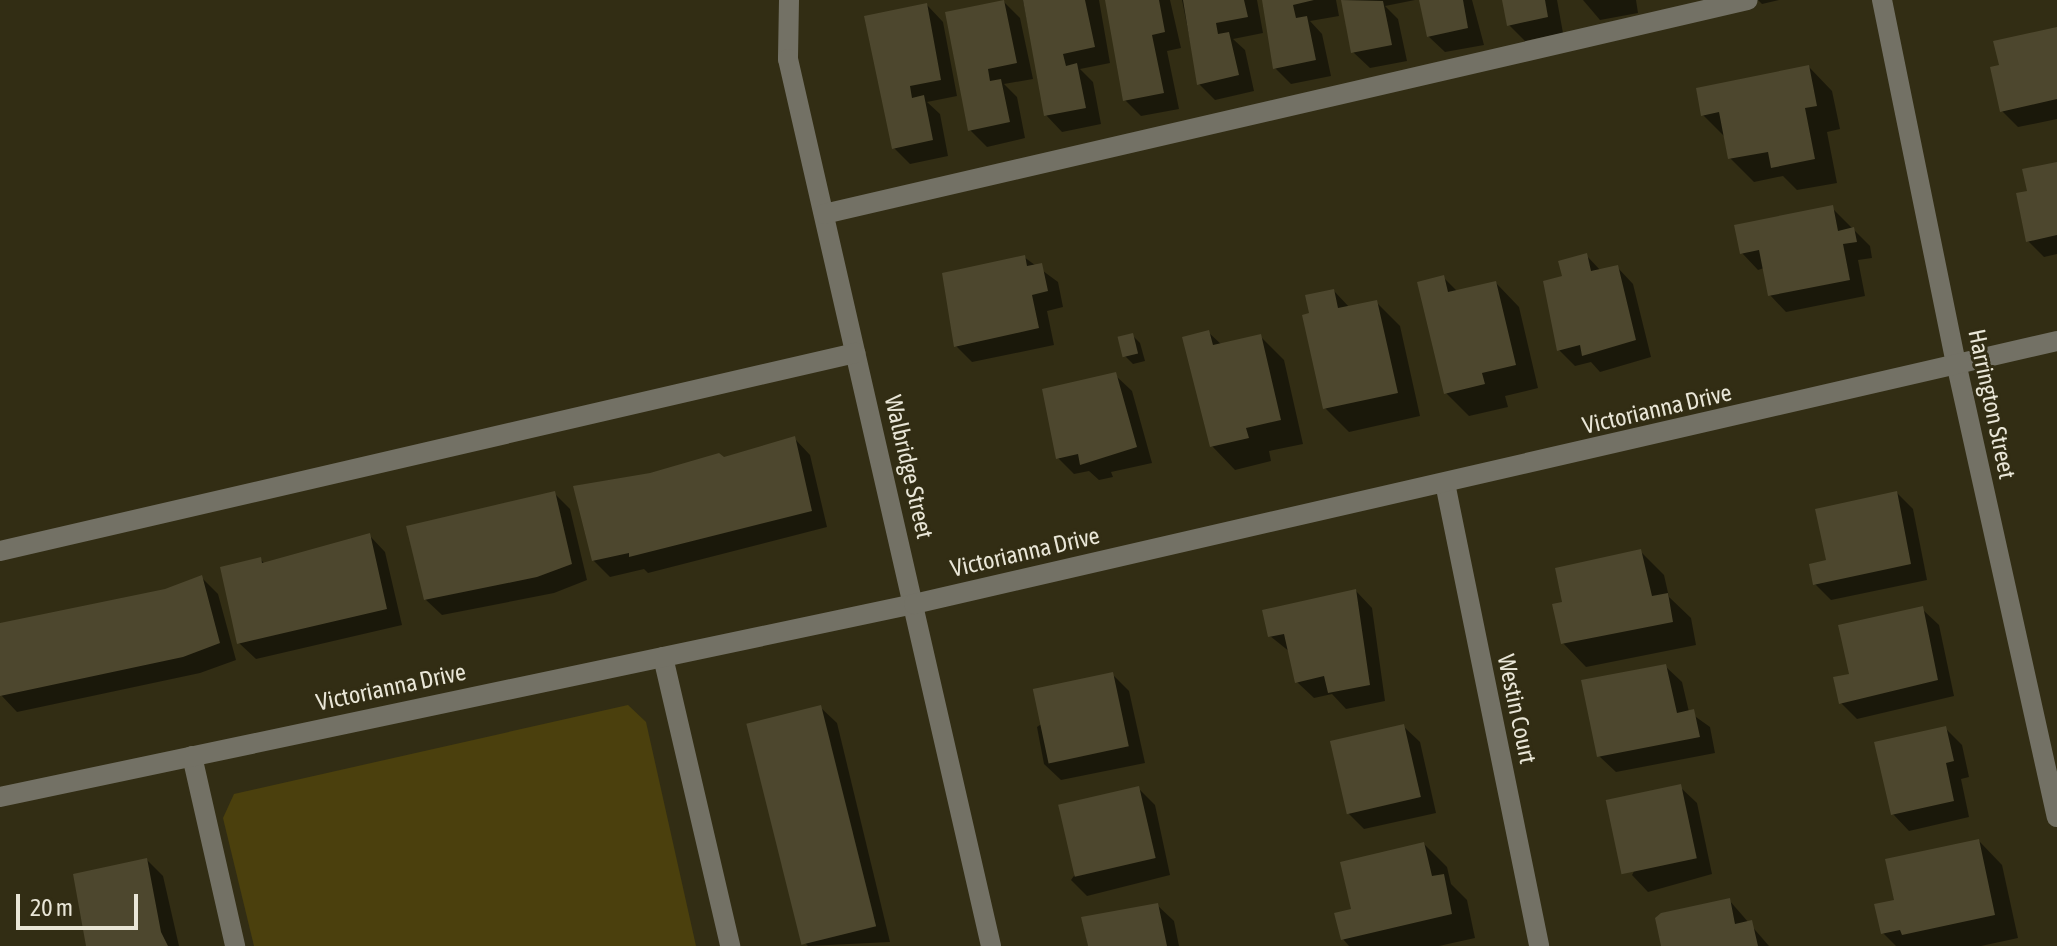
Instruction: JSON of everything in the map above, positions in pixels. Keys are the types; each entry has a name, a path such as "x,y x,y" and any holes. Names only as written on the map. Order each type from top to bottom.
{"street":[{"name":"Walbridge Street","path":"789,0 788,59 991,946"},
{"path":"824,214 1748,0"},
{"name":"Harrington Street","path":"1882,0 1957,367 2057,817"},
{"name":"Victorianna Drive","path":"0,797 914,604 1957,367 2057,341"},
{"path":"0,551 855,353"},
{"name":"Westin Court","path":"1445,483 1539,946"},
{"path":"663,657 730,946"},
{"path":"192,756 235,946"}],"shaded area":[{"path":"628,705 646,722 696,946 254,946 223,818 234,794"}],"building":[{"path":"1004,0 1017,63 988,69 990,81 1001,79 1010,122 968,131 945,12"},
{"path":"1023,0 1085,0 1095,47 1063,54 1066,66 1077,63 1086,108 1044,116"},
{"path":"1105,0 1159,0 1165,32 1152,35 1164,93 1123,101"},
{"path":"1183,0 1244,0 1248,17 1216,23 1218,34 1229,32 1239,75 1197,85"},
{"path":"1262,0 1314,0 1293,5 1296,18 1307,16 1316,60 1273,69"},
{"path":"1341,0 1383,1 1392,45 1351,53"},
{"path":"1419,0 1463,0 1468,28 1427,37"},
{"path":"1502,0 1545,0 1548,17 1507,26"},
{"path":"927,3 941,80 910,86 912,98 924,95 933,140 892,149 864,16"},
{"path":"2057,27 2057,99 2000,112 1990,67 1999,65 1993,41"},
{"path":"1809,65 1817,106 1805,108 1815,159 1771,168 1768,152 1728,159 1719,112 1701,116 1696,88"},
{"path":"2057,162 2057,235 2026,242 2016,193 2027,191 2022,169"},
{"path":"1833,205 1838,231 1854,227 1857,242 1843,244 1850,280 1768,296 1759,250 1740,254 1734,225"},
{"path":"1587,253 1591,271 1618,265 1636,340 1582,356 1580,345 1557,351 1543,281 1562,276 1558,261"},
{"path":"1025,255 1027,266 1042,263 1048,291 1032,295 1039,328 954,347 942,273"},
{"path":"1444,275 1448,292 1496,281 1516,365 1482,373 1485,384 1444,394 1417,282"},
{"path":"1334,289 1338,308 1377,300 1398,393 1323,409 1302,315 1309,313 1305,295"},
{"path":"1209,330 1213,345 1261,334 1281,420 1246,428 1249,438 1210,447 1182,337"},
{"path":"1133,333 1138,353 1123,357 1117,337"},
{"path":"1116,372 1137,447 1080,465 1078,454 1056,459 1042,389"},
{"path":"795,436 812,511 629,557 629,553 592,561 573,486 650,473 719,453 724,457"},
{"path":"555,491 572,564 537,577 424,600 406,526"},
{"path":"1897,491 1911,564 1813,585 1809,564 1826,560 1815,509"},
{"path":"370,533 387,609 237,644 220,567 261,557 262,563"},
{"path":"1641,549 1652,596 1668,593 1673,622 1561,644 1552,604 1562,602 1555,568"},
{"path":"202,575 220,643 183,657 0,696 0,623 165,589"},
{"path":"1356,589 1370,685 1328,693 1324,676 1295,683 1284,634 1268,637 1262,610"},
{"path":"1923,606 1938,680 1839,704 1833,677 1849,674 1838,625"},
{"path":"1666,664 1677,713 1694,709 1700,737 1597,757 1581,680"},
{"path":"1113,672 1129,746 1049,763 1033,689"},
{"path":"821,705 876,926 801,945 746,724"},
{"path":"1404,724 1421,797 1347,814 1330,741"},
{"path":"1946,726 1954,761 1946,763 1954,801 1891,815 1874,742"},
{"path":"1681,784 1697,858 1621,874 1606,800"},
{"path":"1139,786 1156,858 1075,877 1058,805"},
{"path":"1979,839 1995,915 1902,935 1900,930 1881,934 1874,904 1894,900 1885,859"},
{"path":"1424,842 1432,876 1444,874 1452,914 1341,940 1334,913 1351,909 1340,862"},
{"path":"147,858 161,932 168,946 86,946 73,874"},
{"path":"1730,898 1735,924 1752,920 1758,946 1661,946 1655,918 1661,913"},
{"path":"1158,903 1167,946 1088,946 1081,917"}]}
